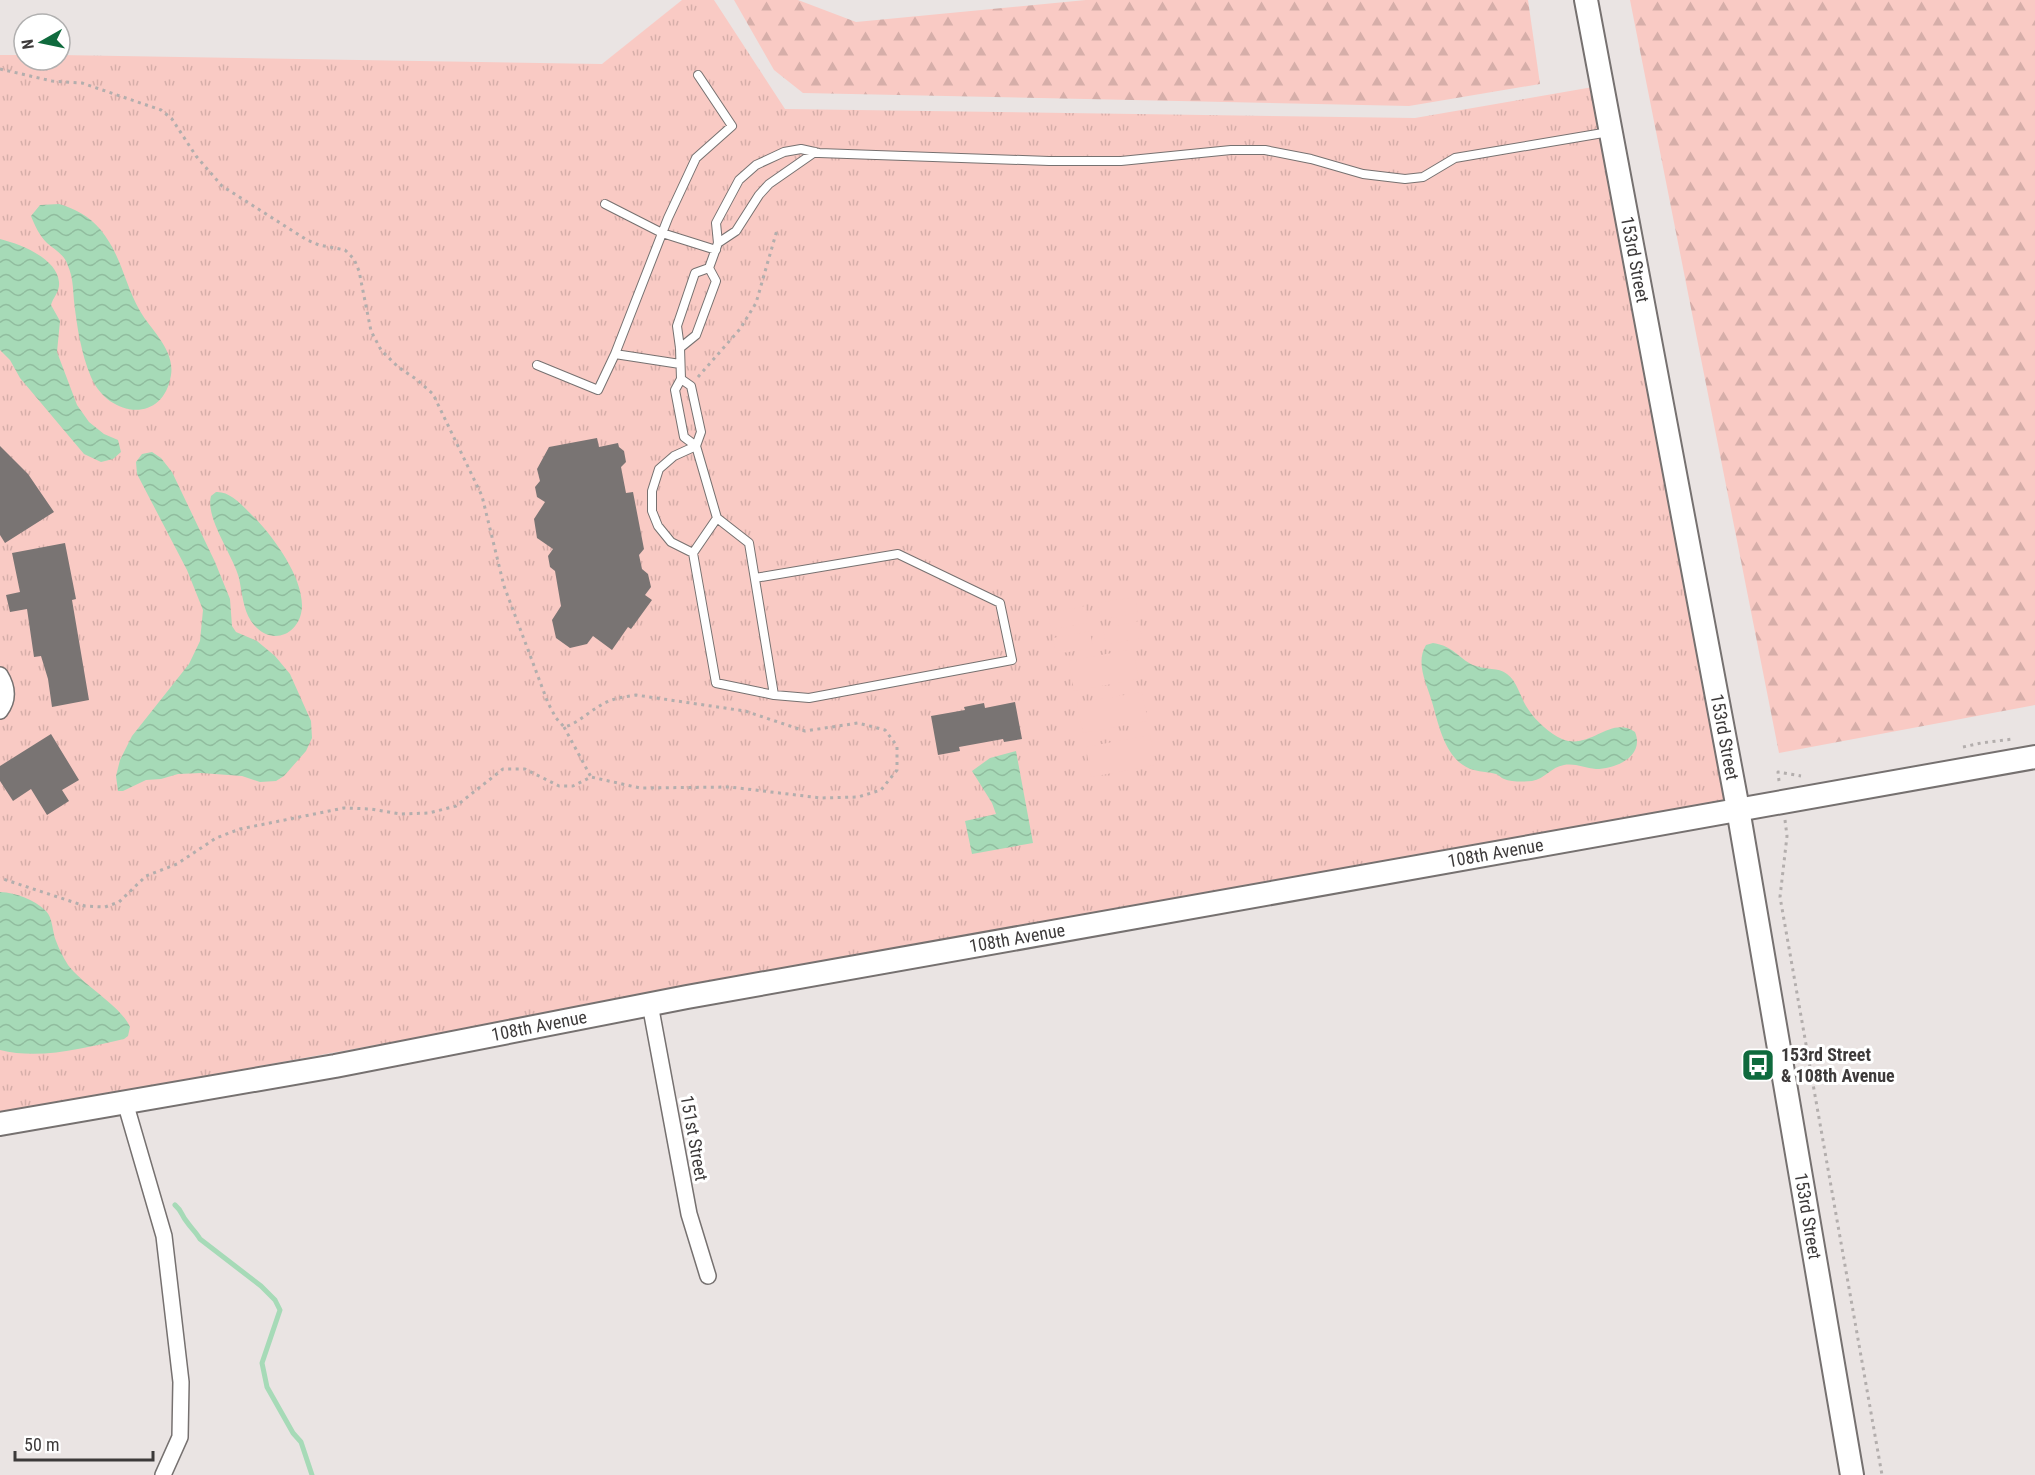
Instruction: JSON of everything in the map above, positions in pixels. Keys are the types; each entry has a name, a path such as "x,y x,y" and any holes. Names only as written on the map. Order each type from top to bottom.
{"street":[{"name":"153rd Street","path":"1586,0 1737,809 1852,1475"},
{"path":"0,675 6,683 7,694 5,704 0,711"},
{"name":"108th Avenue","path":"0,1124 335,1065 650,1004 2035,757"},
{"name":"151st Street","path":"650,1004 689,1214 708,1276"},
{"path":"125,1101 164,1236 181,1382 180,1437 163,1475"}],"lane":[{"path":"537,365 598,390 615,354 662,234 696,159 732,126 698,75"},
{"path":"680,348 696,335 716,281 710,268 717,247 716,223 739,180 756,165 784,152 801,149 815,152 1049,161 1120,161 1231,150 1265,150 1311,159 1362,174 1405,178 1423,177 1455,158 1611,131"},
{"path":"717,247 736,231 759,195 769,184 815,152"},
{"path":"605,204 662,234 717,247"},
{"path":"696,446 684,437 675,390 681,379 677,326 695,273 710,268"},
{"path":"615,354 681,364"},
{"path":"681,379 691,386 701,432 696,446 717,518 749,543 774,695"},
{"path":"693,553 671,542 658,526 652,511 652,491 659,469 674,456 696,446"},
{"path":"717,518 693,553 717,683 774,695 808,698 1012,660 1000,603 898,554 755,578"}],"path":[{"path":"0,69 52,81 82,83 161,110 172,119 196,156 222,186 307,240 345,250 354,259 359,271 371,331 381,350 398,367 433,394 472,473 482,496 504,586 548,703 591,777"},
{"path":"691,386 740,329 756,303 777,230"},
{"path":"0,878 85,906 105,907 119,902 146,876 177,864 216,838 240,829 344,808 429,813 456,806 503,769 525,769 559,786 573,786 591,777 640,788 730,788 821,798 858,797 881,790 897,770 897,746 885,730 858,723 805,731 745,711 636,695 617,698 600,705 564,727"},
{"path":"1787,836 1780,897 1882,1475"}],"green space":[{"path":"682,0 714,0 785,109 1415,118 1593,87 1726,801 0,1113 0,55 12,55 12,72 72,72 72,55 602,64"},
{"path":"734,0 798,0 856,22 1086,0 1528,0 1540,84 1409,106 803,93 774,70"},
{"path":"1630,0 2035,0 2035,705 1779,753"},
{"path":"1135,597 1138,613 1101,620 1098,603"},
{"path":"1085,606 1088,623 1051,630 1048,613"},
{"path":"1139,621 1142,638 1106,645 1103,628"},
{"path":"1090,631 1093,648 1056,654 1053,638"},
{"path":"1133,649 1139,679 1074,691 1069,661"},
{"path":"1142,692 1148,721 1083,733 1077,703"},
{"path":"1150,735 1156,765 1091,777 1086,747"}],"water":[{"path":"59,204 81,214 100,229 118,259 140,311 166,349 171,375 166,391 158,402 147,408 134,410 110,401 91,377 80,340 70,270 62,256 42,237 31,216 40,205"},
{"path":"0,239 36,253 45,259 57,273 59,286 51,305 60,321 57,352 77,405 89,422 104,434 118,440 121,452 113,459 101,462 84,454 20,378 10,360 0,350"},
{"path":"152,452 161,458 172,472 215,562 230,599 232,626 236,632 257,641 275,656 290,674 311,721 312,738 306,751 284,776 276,781 260,782 242,776 201,773 178,774 146,780 123,791 118,791 116,776 120,760 132,736 189,664 200,641 203,610 187,570 137,474 136,462 142,454"},
{"path":"216,492 233,497 256,519 279,548 293,572 298,584 302,607 296,626 282,635 266,634 258,629 248,616 236,569 212,515 211,496"},
{"path":"1433,643 1447,647 1470,664 1500,670 1507,674 1514,681 1531,713 1557,737 1582,741 1608,730 1626,728 1635,732 1636,748 1627,760 1612,767 1596,769 1564,765 1532,781 1507,780 1496,774 1464,766 1450,752 1445,742 1423,674 1423,652 1426,645"},
{"path":"1016,751 1033,843 972,854 965,821 996,814 992,803 972,771 990,758"},
{"path":"0,892 24,897 46,911 50,917 57,944 68,965 83,981 119,1011 130,1027 128,1036 124,1039 62,1052 31,1054 0,1050"}],"building":[{"path":"597,438 599,447 618,443 624,451 626,462 621,467 626,493 633,492 644,549 639,555 642,569 648,574 651,587 645,595 652,600 631,629 628,627 612,650 593,636 587,644 570,648 556,638 552,620 561,606 555,571 550,567 548,556 553,549 537,538 534,519 545,502 537,497 535,487 540,481 537,469 549,447"},
{"path":"0,446 28,474 54,512 5,543 0,535"},
{"path":"65,543 76,599 72,600 89,700 52,707 48,679 41,656 34,657 27,609 10,612 6,595 20,592 12,553"},
{"path":"1015,702 1022,739 1004,742 1003,739 959,747 960,751 938,755 931,716 965,710 964,707 984,703 985,708"},
{"path":"51,734 79,780 62,790 69,801 47,815 31,789 13,801 0,781 0,766"}],"waterway":[{"path":"175,1205 200,1239 261,1286 275,1300 280,1310 262,1363 267,1387 293,1433 301,1442 312,1475"}],"place":[{"name":"153rd Street & 108th Avenue","path":"1758,1065"}]}
